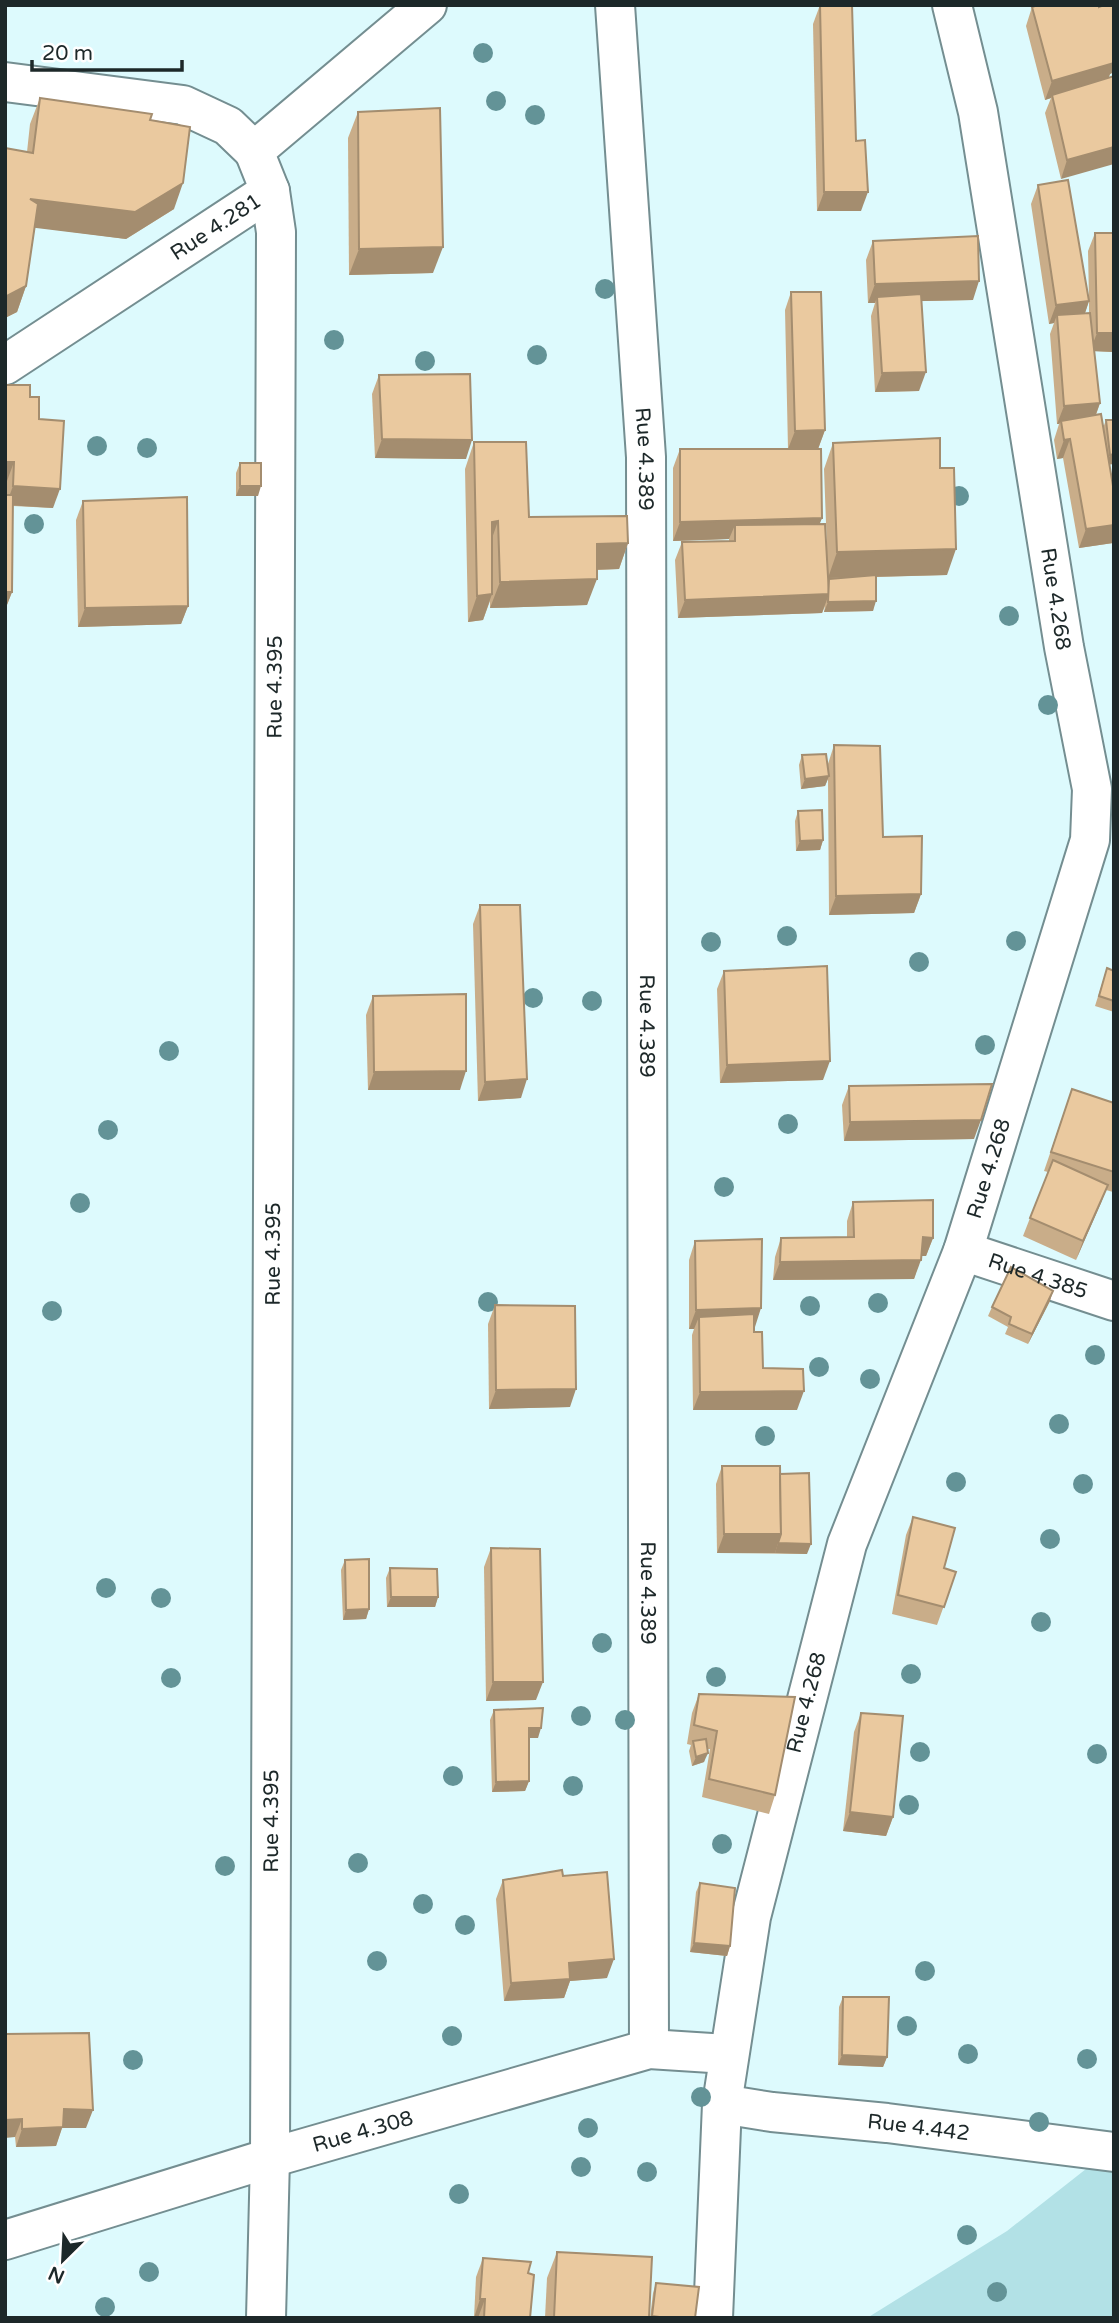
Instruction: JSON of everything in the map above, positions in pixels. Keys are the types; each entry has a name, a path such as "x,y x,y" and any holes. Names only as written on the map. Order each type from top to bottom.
{"street":[{"path":"5,82 183,105 228,126 254,151 427,5"},
{"name":"Rue 4.389","path":"615,5 646,457 649,2049"},
{"name":"Rue 4.268","path":"713,2318 722,2104 727,2054 751,1917 847,1544 963,1251 1103,793 1064,647 978,112 952,5"},
{"name":"Rue 4.281","path":"5,365 270,191 254,151"},
{"name":"Rue 4.395","path":"266,2318 270,2158 276,232 270,191"},
{"name":"Rue 4.385","path":"963,1251 1114,1301"},
{"name":"Rue 4.308","path":"5,2240 270,2158 649,2049 727,2054"},
{"name":"Rue 4.442","path":"722,2104 1114,2152"}],"shaded area":[{"path":"1114,2147 1114,2318 867,2318 1007,2231"}],"building":[{"path":"820,5 852,5 856,141 865,140 868,192 824,192"},
{"path":"1114,5 1114,63 1052,81 1032,7"},
{"path":"1114,76 1114,147 1067,160 1052,95"},
{"path":"40,98 152,114 150,120 190,127 183,183 135,212 30,199 38,204 26,286 5,297 5,148 33,153"},
{"path":"440,108 443,247 359,249 358,112"},
{"path":"1068,180 1089,301 1056,305 1038,185"},
{"path":"1095,233 1114,233 1114,333 1097,333"},
{"path":"978,236 979,281 875,284 873,241"},
{"path":"791,292 821,292 825,430 795,431"},
{"path":"921,294 926,372 882,373 877,297"},
{"path":"1090,313 1100,403 1064,406 1057,315"},
{"path":"470,374 472,440 382,439 379,375"},
{"path":"5,385 30,385 30,397 39,397 39,419 64,421 60,489 13,486 14,462 5,462"},
{"path":"1101,414 1114,492 1114,525 1086,529 1070,439 1064,440 1061,421"},
{"path":"1106,420 1114,420 1114,454 1110,455"},
{"path":"940,438 940,468 954,468 956,549 837,552 833,443"},
{"path":"474,442 526,442 529,517 627,516 628,543 597,544 597,579 500,582 498,521 492,522 492,594 477,596"},
{"path":"680,449 821,449 822,518 680,522"},
{"path":"240,463 261,463 261,486 240,486"},
{"path":"5,495 13,495 12,592 5,592"},
{"path":"187,497 188,606 85,608 83,501"},
{"path":"825,524 829,594 685,600 682,542 735,541 735,525"},
{"path":"876,575 876,601 828,602 829,579"},
{"path":"834,745 880,746 883,837 922,836 921,894 836,896"},
{"path":"826,754 829,776 805,779 802,755"},
{"path":"822,810 823,840 800,841 798,811"},
{"path":"480,905 520,905 527,1079 485,1082"},
{"path":"827,966 830,1061 727,1065 724,971"},
{"path":"1107,968 1114,971 1114,1001 1099,996"},
{"path":"466,994 466,1071 374,1072 373,996"},
{"path":"992,1084 981,1120 850,1122 849,1086"},
{"path":"1072,1089 1114,1103 1114,1172 1051,1152"},
{"path":"1053,1160 1108,1185 1083,1241 1030,1218"},
{"path":"933,1200 933,1238 923,1237 921,1260 780,1262 781,1238 854,1237 853,1202"},
{"path":"762,1239 761,1308 696,1310 695,1241"},
{"path":"1011,1267 1053,1291 1032,1334 1009,1324 1011,1317 992,1307"},
{"path":"495,1305 575,1306 576,1389 496,1390"},
{"path":"754,1314 754,1332 762,1332 763,1368 803,1369 804,1391 700,1392 699,1317"},
{"path":"722,1466 780,1466 781,1534 724,1534"},
{"path":"809,1473 811,1544 778,1543 781,1534 780,1474"},
{"path":"913,1517 955,1528 944,1568 956,1572 944,1607 898,1595"},
{"path":"491,1548 540,1549 543,1682 493,1682"},
{"path":"369,1559 369,1609 346,1610 345,1560"},
{"path":"390,1568 437,1569 438,1597 391,1597"},
{"path":"699,1694 795,1697 775,1795 709,1779 717,1731 694,1725"},
{"path":"543,1708 541,1728 529,1728 529,1781 496,1782 494,1710"},
{"path":"861,1713 903,1716 893,1817 850,1812"},
{"path":"706,1739 708,1753 696,1757 693,1741"},
{"path":"562,1870 563,1876 607,1872 614,1959 569,1963 570,1979 511,1983 503,1880"},
{"path":"700,1883 735,1888 730,1946 694,1943"},
{"path":"843,1997 889,1997 887,2057 842,2055"},
{"path":"89,2033 93,2110 64,2109 63,2127 22,2129 22,2119 5,2120 5,2034"},
{"path":"557,2252 652,2257 649,2318 554,2318"},
{"path":"483,2258 531,2262 528,2273 534,2275 530,2318 484,2318 485,2299 480,2299"},
{"path":"656,2283 699,2287 695,2318 652,2316"}]}
